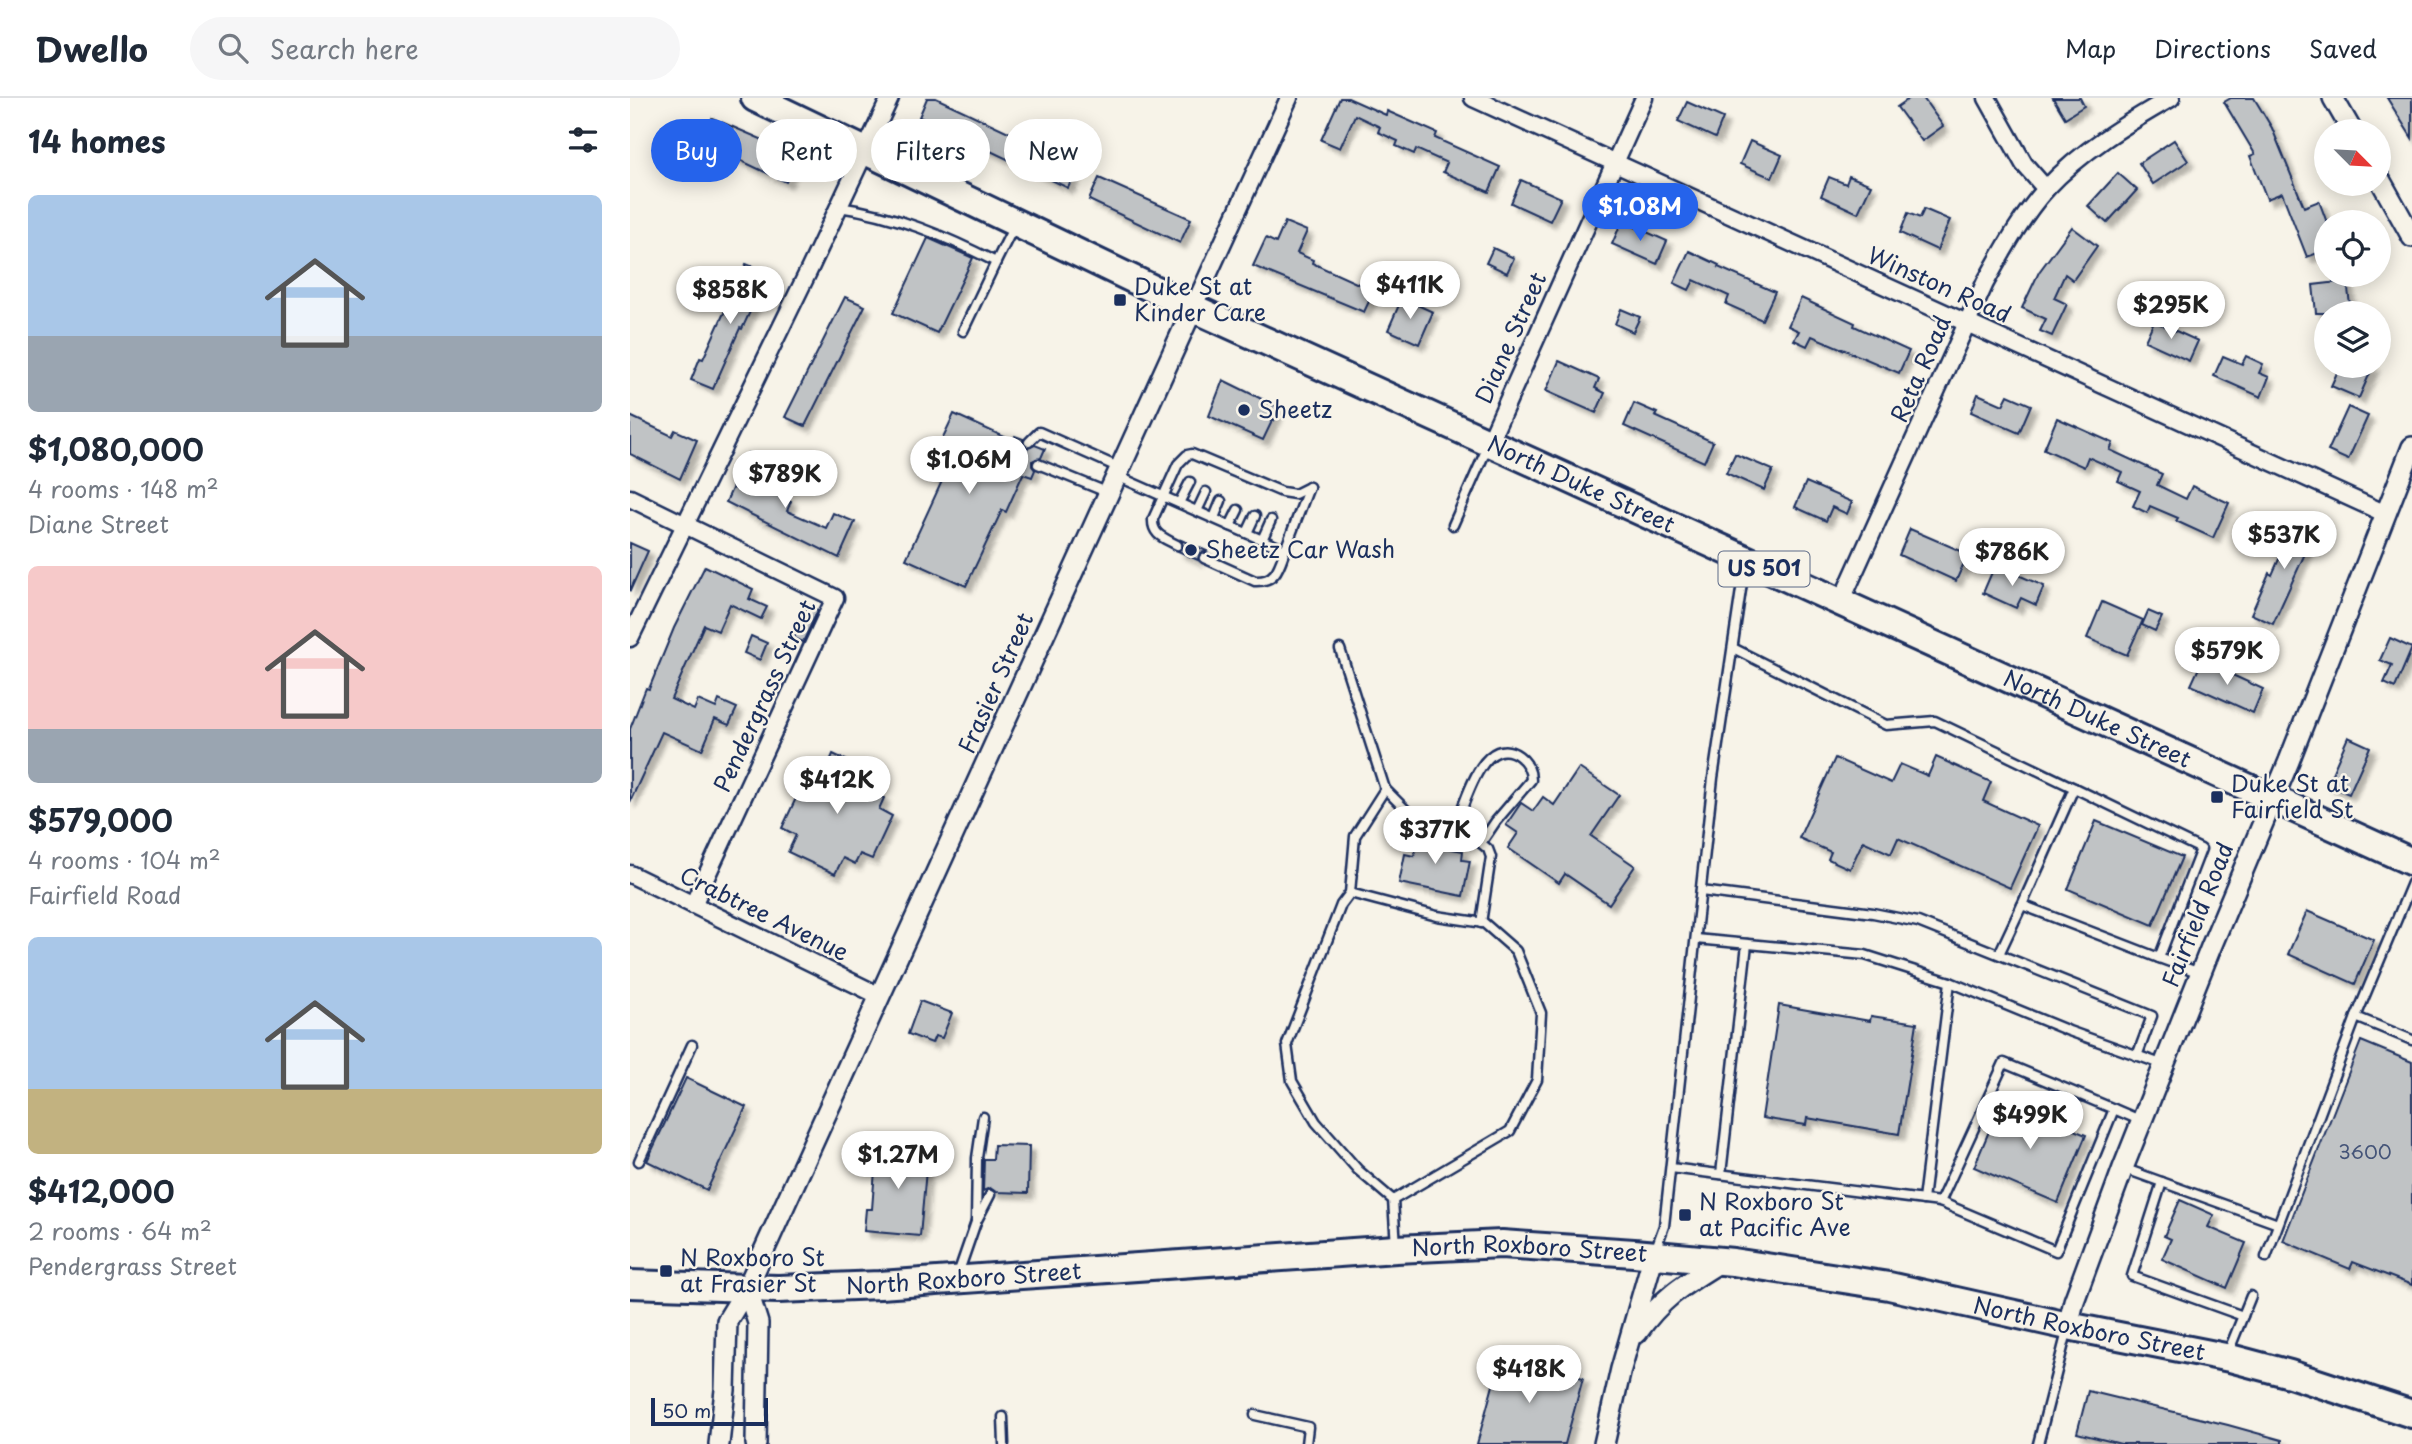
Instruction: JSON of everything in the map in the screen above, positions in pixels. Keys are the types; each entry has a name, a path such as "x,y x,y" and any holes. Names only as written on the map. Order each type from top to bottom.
{"main road":[{"name":"North Duke Street","path":"755,98 1193,308 2412,862"},
{"name":"North Roxboro Street","path":"630,1284 778,1289 1502,1244 1654,1254 1722,1261 1889,1286 2068,1326 2226,1357 2290,1374 2412,1415"}],"street":[{"path":"630,638 890,98"},
{"name":"Frasier Street","path":"719,1444 726,1387 727,1321 747,1289 878,995 975,790 1289,98"},
{"name":"Winston Road","path":"1473,98 2386,514"},
{"name":"Diane Street","path":"1489,443 1644,98"},
{"path":"1987,98 2024,164 2046,189"},
{"name":"Reta Road","path":"1840,604 1985,283 2012,235 2046,189 2117,130 2171,98"},
{"path":"2333,98 2345,119"},
{"path":"2389,196 2412,237"},
{"name":"Fairfield Road","path":"2068,1326 2074,1301 2123,1168 2412,447"},
{"name":"Pendergrass Street","path":"630,498 835,598 693,905"},
{"name":"Crabtree Avenue","path":"630,874 878,995"},
{"path":"1604,1444 1654,1254"},
{"path":"1628,1345 1650,1313 1666,1297 1722,1261"},
{"path":"747,1289 758,1323 756,1444"}],"lane":[{"path":"839,207 870,211 909,222 946,236 996,262"},
{"path":"963,331 1015,224"},
{"path":"1029,442 1039,432 1115,479"},
{"path":"1453,525 1489,443"},
{"path":"1177,545 1157,534 1153,519 1182,457 1192,454 1200,461 1281,496 1295,494 1309,487 1273,578 1255,581 1204,558"},
{"path":"1038,464 1115,479 1163,496 1285,550"},
{"path":"1179,503 1191,482"},
{"path":"1198,512 1206,492"},
{"path":"1214,519 1221,501"},
{"path":"1230,526 1238,510"},
{"path":"1247,533 1255,516"},
{"path":"1262,540 1270,520"},
{"path":"1654,1254 1664,1226 1713,778 1746,561"},
{"path":"1733,648 1886,725 1935,721 2201,849 2159,957"},
{"path":"1340,649 1385,789 1417,821 1456,826 1489,849 1491,857 1481,923"},
{"path":"1456,826 1467,794 1487,759 1504,751 1518,755 1531,772 1531,780 1481,843"},
{"path":"2000,954 2074,788"},
{"path":"1385,789 1355,836 1350,893 1341,905 1287,1044 1292,1081 1316,1122 1358,1170 1393,1200 1396,1249"},
{"path":"2266,1257 2356,1017 2412,883"},
{"path":"1701,891 1873,913 1917,922 2152,1016 2137,1056"},
{"path":"1350,893 1437,916 1481,923 1516,951 1541,1013 1537,1080 1510,1131 1393,1200"},
{"path":"2022,905 2200,973"},
{"path":"1696,939 1864,955 1950,982 2069,1031 2164,1065"},
{"path":"1721,1174 1747,944"},
{"path":"1923,1200 1950,982"},
{"path":"2356,1017 2412,1040"},
{"path":"639,1161 692,1045"},
{"path":"1940,1202 2004,1063 2142,1121"},
{"path":"1671,1168 1940,1202 2056,1251 2114,1109"},
{"path":"976,1222 977,1158 983,1117"},
{"path":"2123,1168 2278,1224"},
{"path":"2162,1182 2132,1276 2243,1316"},
{"path":"955,1280 976,1222 990,1195"},
{"path":"2226,1357 2251,1296"},
{"path":"2038,1444 2068,1326"},
{"path":"1255,1415 1308,1427 1306,1444"},
{"path":"1003,1417 1004,1444"}],"building":[{"path":"927,98 936,98 981,119 923,119 919,117"},
{"path":"1340,98 1348,98 1386,115 1387,111 1437,133 1435,138 1500,167 1489,192 1443,172 1447,163 1416,149 1414,154 1396,146 1398,141 1378,132 1380,127 1355,115 1340,148 1321,140"},
{"path":"1910,98 1923,98 1943,126 1922,141 1897,107"},
{"path":"2053,98 2080,98 2084,106 2065,118"},
{"path":"2231,98 2254,98 2272,128 2304,207 2319,201 2322,210 2314,210 2314,254 2307,257 2282,193 2267,199 2250,156 2255,154 2224,102"},
{"path":"2387,98 2412,98 2412,138"},
{"path":"1687,102 1723,118 1715,138 1678,121"},
{"path":"990,123 1004,130 1004,158 990,151"},
{"path":"742,131 756,137 756,168 742,161"},
{"path":"2174,140 2188,161 2153,184 2139,163"},
{"path":"1750,141 1782,155 1772,178 1740,164"},
{"path":"2118,173 2137,190 2107,223 2088,206"},
{"path":"1849,176 1871,185 1858,213 1821,196 1829,177 1846,184"},
{"path":"1102,179 1191,219 1180,243 1089,200 1097,182 1102,182"},
{"path":"1521,180 1561,198 1550,221 1511,203"},
{"path":"1055,182 1071,182 1068,188"},
{"path":"1924,209 1950,220 1937,250 1900,233 1908,213 1920,218"},
{"path":"1622,221 1667,241 1657,264 1612,244"},
{"path":"1285,222 1307,231 1297,253 1313,260 1312,263 1374,291 1364,312 1253,266 1266,238 1276,243"},
{"path":"2072,227 2097,246 2073,280 2065,274 2054,298 2067,304 2052,336 2040,331 2046,319 2022,308 2039,272"},
{"path":"928,238 973,258 937,333 893,313"},
{"path":"1493,248 1514,258 1507,273 1486,263"},
{"path":"1689,251 1775,292 1762,320 1726,304 1729,296 1694,280 1689,290 1674,283"},
{"path":"746,264 768,273 713,389 691,380"},
{"path":"2313,285 2348,287 2350,301 2315,301"},
{"path":"845,297 865,306 805,426 785,417"},
{"path":"1402,298 1433,312 1419,344 1388,330"},
{"path":"1801,298 1909,351 1899,373 1812,336 1807,346 1794,340 1799,331 1788,326"},
{"path":"1621,309 1640,317 1633,332 1615,324"},
{"path":"2154,321 2198,341 2189,361 2145,341"},
{"path":"2223,356 2242,364 2246,356 2263,364 2259,373 2269,377 2261,397 2214,376"},
{"path":"1559,361 1599,379 1595,388 1605,393 1596,413 1546,391"},
{"path":"2335,378 2368,378 2359,398 2331,386"},
{"name":"Sheetz","path":"1223,380 1278,407 1263,440 1209,416"},
{"path":"1978,394 2003,405 2008,395 2031,405 2019,433 1971,412"},
{"path":"1634,403 1657,413 1655,416 1713,442 1704,462 1624,426"},
{"path":"2348,407 2368,416 2348,460 2328,451"},
{"path":"954,414 1013,441 1015,436 1023,439 1027,448 1035,445 1045,449 1041,458 1032,461 1035,470 1032,477 1023,474 1006,512 1002,510 966,586 906,559 942,481 926,473"},
{"path":"630,416 672,436 675,430 697,440 680,479 630,454"},
{"path":"2057,418 2113,443 2110,450 2162,474 2157,485 2186,499 2192,486 2229,503 2213,538 2150,506 2147,513 2133,506 2140,491 2118,481 2122,472 2088,457 2084,467 2044,449"},
{"path":"748,453 769,462 758,486 791,501 787,511 826,528 833,513 855,522 839,558 726,502"},
{"path":"1735,454 1773,470 1764,490 1726,473"},
{"path":"1806,482 1852,502 1847,514 1832,507 1826,521 1795,507"},
{"path":"2298,516 2318,525 2273,624 2251,614"},
{"path":"1910,529 1968,554 1956,581 1899,555"},
{"name":"Sheetz Car Wash","path":"1181,540 1207,551 1200,553 1198,560 1178,551 1183,547"},
{"path":"630,543 648,551 630,591"},
{"path":"1995,565 2044,586 2036,605 2021,598 2016,608 1983,593"},
{"path":"705,566 753,589 749,599 767,607 761,619 730,604 718,631 704,625 671,699 694,710 698,700 716,708 719,700 737,708 729,725 715,719 702,750 662,732 630,802 630,729 646,688 649,689 674,628"},
{"path":"2102,602 2143,620 2127,655 2087,638"},
{"path":"808,605 818,610 803,642 794,638"},
{"path":"2148,611 2162,617 2155,631 2142,625"},
{"path":"751,636 767,643 760,660 744,653"},
{"path":"2390,638 2412,648 2395,688 2384,683 2392,665 2380,660"},
{"path":"2202,661 2263,689 2253,713 2191,685"},
{"path":"2348,737 2370,747 2349,794 2327,785"},
{"path":"833,754 881,777 874,793 884,798 879,809 892,816 872,859 860,854 855,864 843,858 835,874 788,852 796,835 782,828 811,766 825,773"},
{"path":"1936,757 1991,782 1983,801 2038,826 2010,888 1898,838 1891,854 1863,841 1850,869 1828,859 1831,852 1799,838 1835,758 1891,783 1900,764 1928,776"},
{"path":"1579,768 1619,795 1591,836 1635,866 1609,904 1565,874 1559,883 1508,848 1518,833 1506,825 1521,803 1533,811 1543,797 1554,805"},
{"path":"2096,821 2182,857 2153,925 2068,889"},
{"path":"1420,828 1439,832 1436,846 1463,851 1462,860 1470,861 1463,896 1399,883 1405,854 1414,856"},
{"path":"2307,911 2374,940 2355,984 2288,954"},
{"path":"920,1001 952,1013 942,1038 935,1036 932,1043 908,1034"},
{"path":"1779,1005 1870,1021 1871,1016 1917,1023 1899,1134 1807,1118 1806,1125 1762,1118"},
{"path":"2361,1041 2412,1062 2412,1285 2353,1262 2350,1269 2283,1241"},
{"path":"686,1078 746,1107 707,1190 647,1161"},
{"path":"2002,1100 2086,1135 2058,1203 1974,1167"},
{"path":"877,1144 928,1148 920,1236 864,1231 866,1209 872,1209"},
{"path":"994,1145 1029,1146 1028,1193 996,1192 990,1188 983,1191 984,1159 993,1159"},
{"path":"2180,1200 2214,1215 2208,1227 2246,1243 2227,1288 2162,1259 2171,1239 2164,1236"},
{"path":"1501,1356 1583,1378 1565,1444 1477,1444"},
{"path":"2088,1391 2228,1425 2282,1440 2282,1444 2121,1444 2077,1433"}],"place":[{"name":"Duke St at Kinder Care","path":"1120,300"},
{"name":"Sheetz","path":"1244,410"},
{"name":"Sheetz Car Wash","path":"1191,550"},
{"name":"Duke St at Fairfield St","path":"2217,797"},
{"name":"N Roxboro St at Pacific Ave","path":"1685,1215"},
{"name":"N Roxboro St at Frasier St","path":"666,1271"}]}
